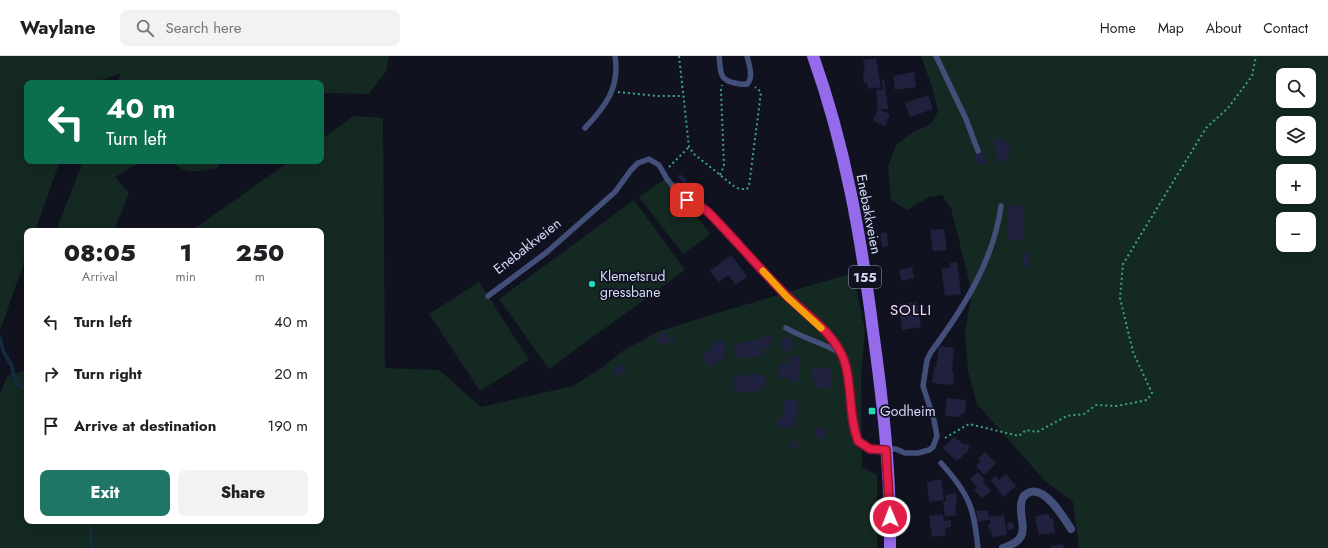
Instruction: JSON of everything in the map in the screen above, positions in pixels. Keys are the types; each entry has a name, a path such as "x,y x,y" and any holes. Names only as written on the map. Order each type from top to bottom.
{"main road":[{"name":"Enebakkveien","path":"812,56 840,141 856,218 882,396 890,503 890,548"}],"street":[{"path":"1003,548 1019,540 1023,526 1021,505 1022,499 1024,495 1034,491 1040,492 1049,499 1071,529"}],"lane":[{"path":"585,128 600,113 609,98 615,83 617,68 615,56"},
{"path":"719,56 721,74 724,79 728,82 743,85 750,82 751,74 747,56"},
{"path":"936,56 966,120 978,151"},
{"name":"Enebakkveien","path":"488,296 547,252 605,201 631,170 641,161 649,159 659,165 667,179 683,199 700,205 713,216 787,297 816,322 835,343 841,354"},
{"path":"786,328 800,336 830,347 841,354 846,369 853,424 858,441 870,449 896,449 905,453 918,453 929,450 935,443 937,436 934,420 923,386 923,378 927,360 969,294 984,264 999,219 1001,206"},
{"path":"941,463 953,477 968,501 978,548"}],"path":[{"path":"679,56 689,147 694,154 735,187 747,190 749,186 761,92 750,82"},
{"path":"935,443 969,424 1019,436 1026,430 1037,432 1067,416 1084,414 1096,405 1117,406 1147,400 1152,393 1133,352 1120,298 1123,264 1206,128 1228,108 1252,76 1256,56"},
{"path":"720,175 724,166 721,90 724,79"},
{"path":"629,94 683,96"},
{"path":"672,165 689,147"}],"green space":[{"path":"0,56 389,56 386,71 369,94 324,93 324,80 118,80 120,74 101,80 24,80 24,164 59,164 36,228 24,228 24,263 0,331"},
{"path":"921,56 1328,56 1328,548 1079,548 1073,502 1045,481 977,404 968,371 965,333 972,293 951,208 942,195 929,197 907,210 891,200 888,166 896,145 910,134 932,123 938,111 933,90"},
{"path":"354,116 383,118 385,368 439,370 481,407 573,386 601,368 621,352 657,332 853,273 865,331 861,374 862,467 877,475 877,548 0,548 0,395 7,376 24,370 24,524 324,524 324,228 195,228 286,164 324,164 324,137"},
{"path":"82,164 137,164 115,177 129,193 115,228 57,228"},
{"path":"175,164 220,164 217,168 199,171 187,171"},
{"path":"667,178 710,234 683,254 639,197"},
{"name":"Klemetsrud gressbane","path":"634,200 685,270 549,369 499,299"},
{"path":"479,282 529,360 480,391 429,314"}],"building":[{"path":"876,58 881,87 868,89 867,83 864,83 863,74 865,74 863,60"},
{"path":"914,72 916,87 895,90 893,76"},
{"path":"882,79 884,79 888,109 878,109 876,90 883,89"},
{"path":"928,95 933,109 910,117 905,103"},
{"path":"878,109 890,114 885,126 873,121"},
{"path":"1004,138 1006,144 1009,143 1011,152 1008,153 1009,160 999,162 993,140"},
{"path":"982,151 987,162 978,165 974,154"},
{"path":"680,174 687,180 684,183 677,177"},
{"path":"1007,206 1023,206 1023,240 1008,240"},
{"path":"944,229 947,250 933,251 930,230"},
{"path":"887,232 888,246 882,247 880,233"},
{"path":"1024,252 1030,253 1029,267 1023,266"},
{"path":"731,255 747,276 736,285 728,275 719,282 710,271"},
{"path":"957,262 961,294 945,296 941,269 950,268 950,263"},
{"path":"912,267 914,278 902,281 899,270"},
{"path":"917,302 921,327 902,330 899,304"},
{"path":"665,332 670,339 672,337 675,341 672,343 669,341 662,346 656,339"},
{"path":"773,335 774,337 770,340 769,349 763,350 761,336"},
{"path":"783,337 792,339 790,352 781,350"},
{"path":"721,339 727,348 722,351 726,356 710,368 701,356"},
{"path":"761,339 763,356 742,359 741,356 735,357 735,344"},
{"path":"939,346 954,348 952,372 954,372 953,385 932,383"},
{"path":"790,356 800,357 798,383 791,383 792,379 779,378 780,363 790,364"},
{"path":"623,364 627,369 617,377 613,371"},
{"path":"831,368 831,388 816,388 816,382 812,382 812,369"},
{"path":"759,373 759,376 765,375 766,387 757,391 735,393 733,377"},
{"path":"947,398 966,400 965,412 960,415 960,417 945,416"},
{"path":"783,400 797,400 798,418 794,418 795,427 778,428 777,418 784,418"},
{"path":"816,428 826,429 824,439 814,437"},
{"path":"954,437 965,445 966,443 970,447 968,448 969,450 957,461 942,448"},
{"path":"798,441 798,448 791,449 790,442"},
{"path":"985,452 996,463 984,475 976,466 980,462 978,459"},
{"path":"978,472 985,480 983,482 991,491 982,498 974,490 977,487 970,479"},
{"path":"1006,474 1016,486 1003,497 991,480 996,476 999,480"},
{"path":"941,479 944,500 929,502 927,482"},
{"path":"956,493 957,504 955,505 957,515 945,517 943,502 946,501 945,495"},
{"path":"988,510 989,520 978,522 976,511"},
{"path":"943,514 944,521 951,520 951,527 945,528 946,535 932,537 929,516"},
{"path":"1049,514 1050,518 1053,518 1055,533 1039,535 1035,516"},
{"path":"1004,515 1007,535 992,537 991,530 989,531 988,524 991,524 989,517"},
{"path":"1013,522 1014,529 1008,530 1007,523"},
{"path":"1063,544 1064,548 1050,548 1050,546"}],"waterway":[{"path":"0,338 3,351 12,366 14,378 17,383 24,389"},
{"path":"90,524 91,548"}],"slow traffic":[{"path":"763,271 787,297 821,328"}],"place":[{"name":"Klemetsrud gressbane","path":"592,284"},
{"name":"Godheim","path":"872,411"}],"district":[{"name":"SOLLI","path":"911,310"}],"route":[{"path":"687,200 700,205 708,212 787,297 816,322 835,343 844,361 846,369 853,424 858,441 870,449 886,450 890,517"}]}
